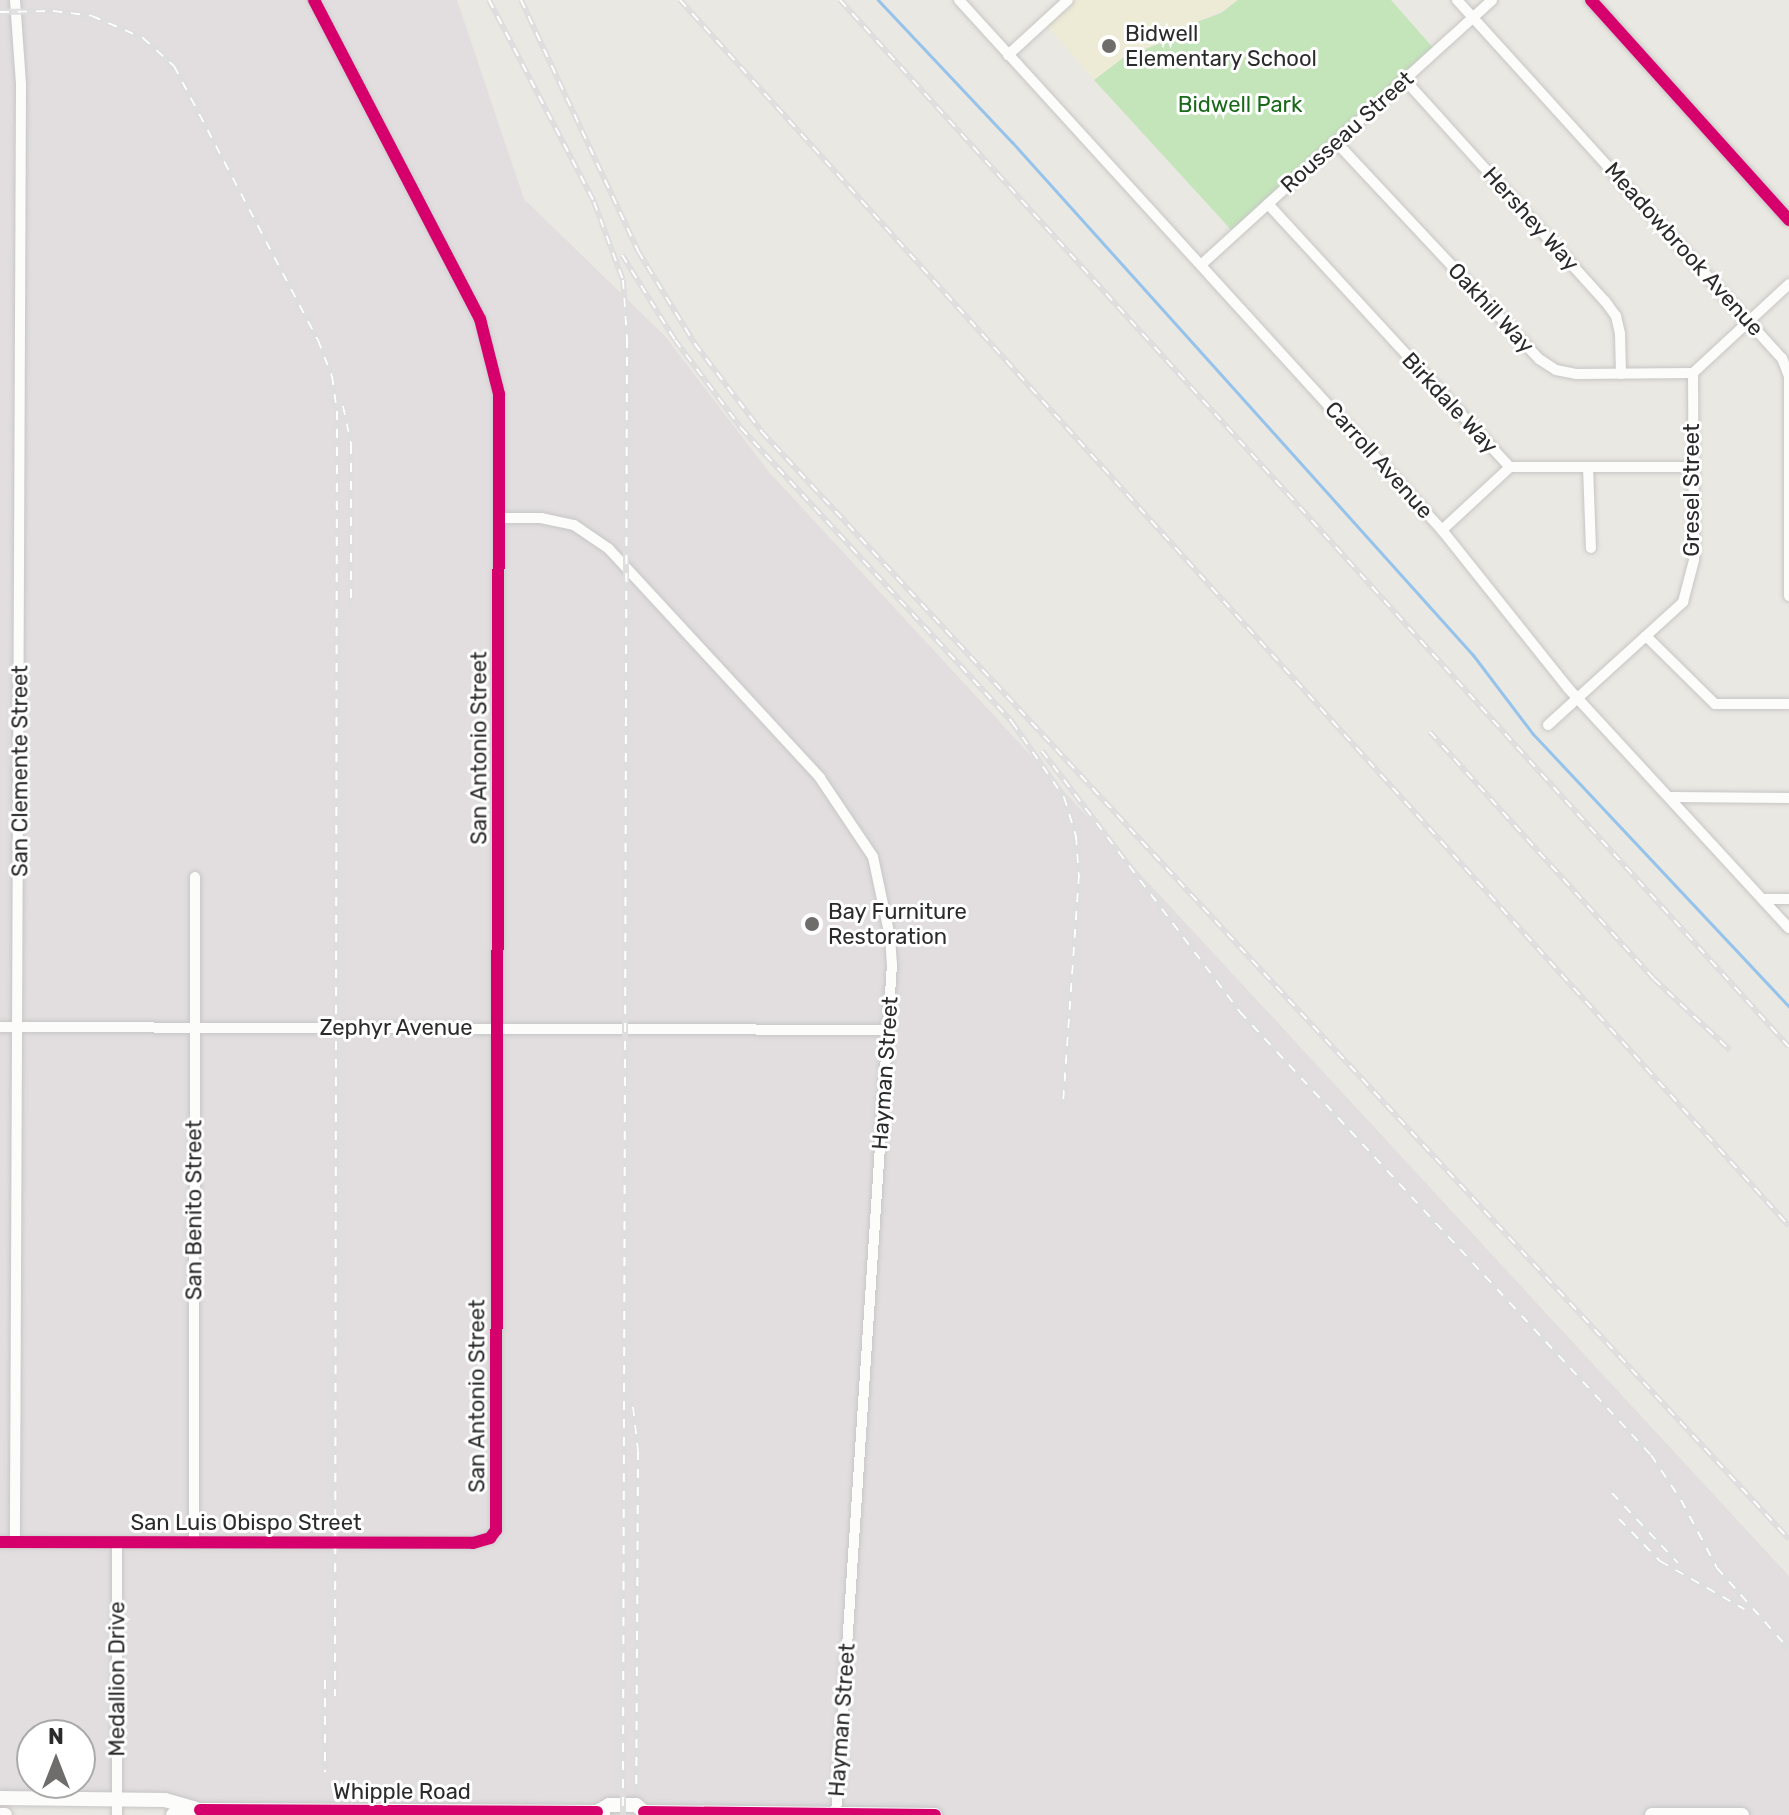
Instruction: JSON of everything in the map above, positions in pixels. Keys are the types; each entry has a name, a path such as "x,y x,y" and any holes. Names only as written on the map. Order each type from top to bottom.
{"main road":[{"name":"Whipple Road","path":"0,1798 165,1800 200,1810"},
{"name":"Whipple Road","path":"173,1815 200,1810 600,1813 609,1805 636,1805 642,1814 935,1815"},
{"path":"1652,1815 1742,1815"}],"street":[{"name":"San Clemente Street","path":"15,0 21,84 20,1002 17,1027 15,1542"},
{"name":"San Antonio Street","path":"314,0 480,319 499,394 497,1519 490,1538"},
{"name":"Carroll Avenue","path":"959,0 1442,530 1578,697 1789,928"},
{"path":"1008,55 1068,0"},
{"name":"Meadowbrook Avenue","path":"1457,0 1782,358 1789,376 1789,596"},
{"name":"Rousseau Street","path":"1202,264 1492,0"},
{"path":"1591,0 1789,220"},
{"name":"Hershey Way","path":"1405,80 1605,301 1616,316 1620,334 1621,374"},
{"name":"Oakhill Way","path":"1336,142 1539,359 1556,370 1576,374 1693,373"},
{"name":"Birkdale Way","path":"1268,204 1510,467 1692,467"},
{"path":"1693,373 1789,284"},
{"name":"Gresel Street","path":"1548,725 1683,602 1691,582 1694,560 1693,373"},
{"path":"1442,530 1510,467"},
{"path":"1588,467 1591,548"},
{"name":"Hayman Street","path":"500,518 541,518 574,525 609,549 820,778 873,857 890,937 888,1030 836,1814"},
{"path":"1646,636 1715,704 1789,704"},
{"path":"1672,797 1789,798"},
{"name":"San Benito Street","path":"194,1543 195,877"},
{"path":"1764,899 1789,899"},
{"name":"Zephyr Avenue","path":"0,1027 888,1030"},
{"name":"San Luis Obispo Street","path":"0,1542 473,1543 490,1538"},
{"name":"Medallion Drive","path":"117,1543 117,1815"}],"shaded area":[{"path":"0,0 457,0 524,199 665,336 769,472 1789,1576 1789,1815 288,1815 200,1810 165,1800 82,1799 96,1799 96,1719 16,1719 16,1798 0,1798"},
{"name":"Bidwell Elementary School","path":"1068,0 1238,0 1239,3 1181,29 1183,34 1123,58 1094,80 1044,22"}],"green space":[{"name":"Bidwell Park","path":"1238,0 1391,0 1436,51 1235,234 1094,80 1123,58 1183,34 1181,28 1221,13"}],"waterway":[{"path":"878,0 1012,142 1473,655 1533,734 1789,1007"}],"railway":[{"path":"489,0 594,202 623,280 627,339 623,1815"},
{"path":"521,0 638,251 695,344 762,432 1789,1539"},
{"path":"680,0 1789,1226"},
{"path":"840,0 1789,1047"},
{"path":"0,12 53,11 92,16 143,38 174,66 318,340 332,376 337,411 335,1696"},
{"path":"622,255 675,340 741,428 1012,722 1064,797 1076,836 1079,875 1063,1104"},
{"path":"343,406 351,445 351,605"},
{"path":"1430,732 1654,979 1730,1050"},
{"path":"1042,751 1240,1012 1651,1455 1681,1500 1717,1568 1789,1649"},
{"path":"633,1407 638,1451 636,1791"},
{"path":"1612,1493 1678,1563"},
{"path":"1619,1519 1660,1561 1744,1609"},
{"path":"325,1680 325,1772"}],"cycle path":[{"path":"0,1542 473,1543 490,1538 496,1530 499,394 480,319 314,0"},
{"path":"1591,0 1789,220"},
{"path":"200,1810 597,1812"},
{"path":"644,1812 935,1815"}],"place":[{"name":"Bidwell Elementary School","path":"1109,46"},
{"name":"Bay Furniture Restoration","path":"812,924"}]}
